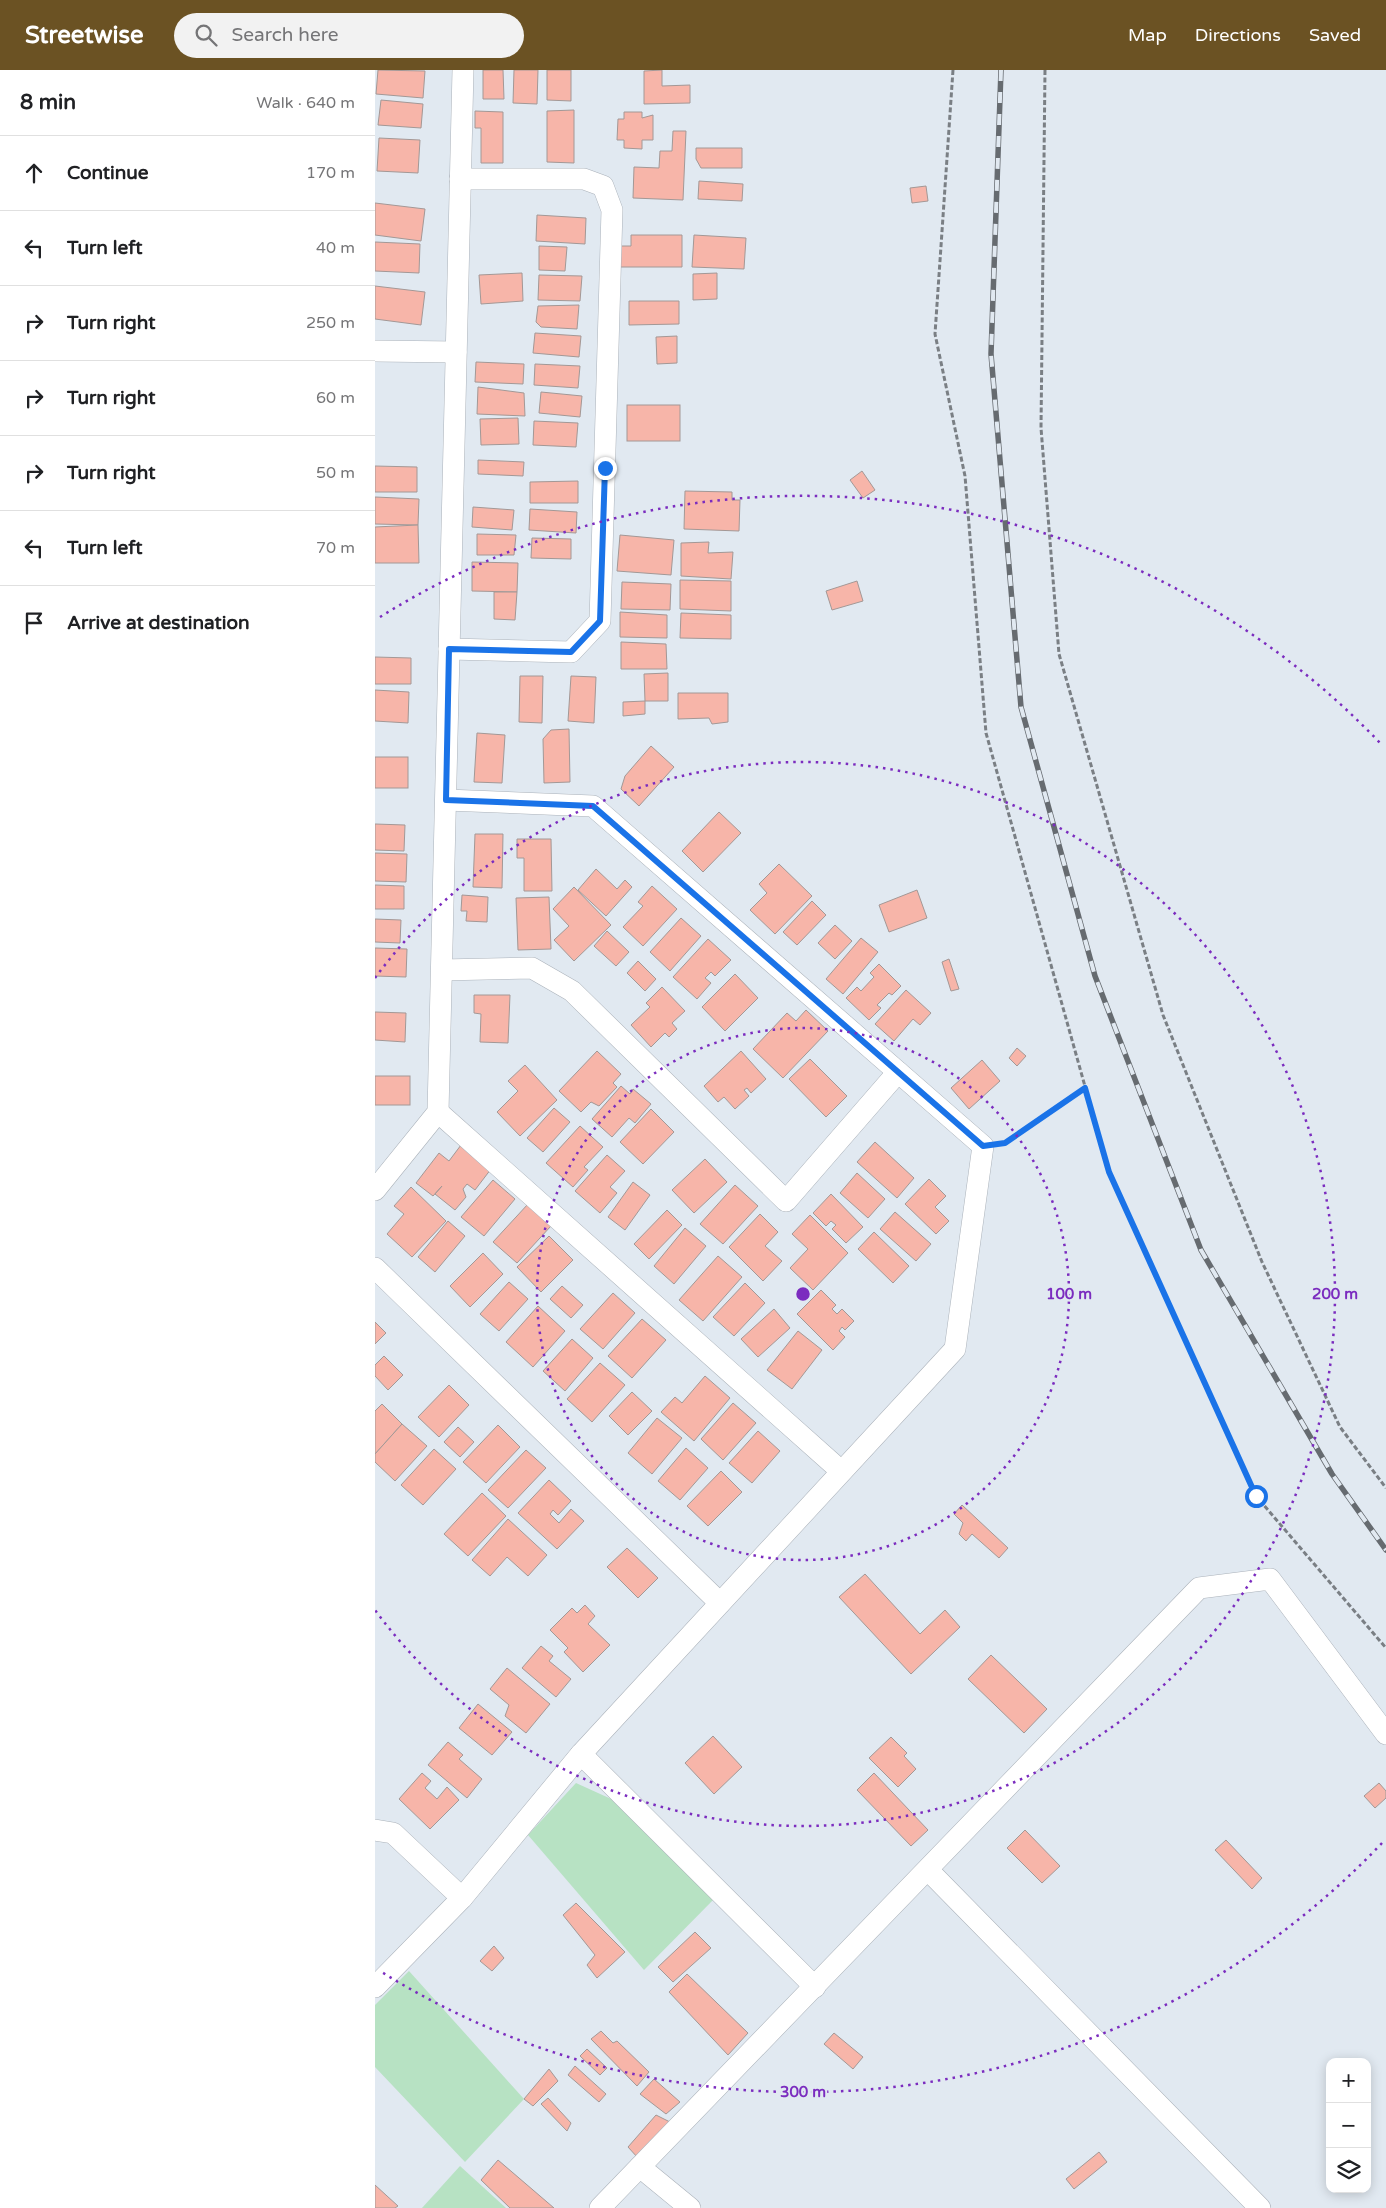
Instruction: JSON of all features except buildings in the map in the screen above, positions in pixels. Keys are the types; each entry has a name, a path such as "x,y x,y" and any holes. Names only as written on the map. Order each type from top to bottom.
{"street":[{"path":"375,1190 438,1112 463,70"},
{"path":"449,649 571,652 600,621 612,210 603,186 584,179 460,179"},
{"path":"375,351 456,352"},
{"path":"375,1987 462,1898 581,1754 955,1349 983,1146 593,806 446,800"},
{"path":"442,970 532,968 572,991 785,1201 898,1072"},
{"path":"438,1112 841,1471"},
{"path":"375,1268 720,1602"},
{"path":"601,2208 1199,1588 1269,1579 1386,1734"},
{"path":"581,1754 815,1987"},
{"path":"375,1830 393,1832 462,1898"},
{"path":"928,1870 1260,2208"},
{"path":"640,2167 690,2208"}],"path":[{"path":"953,70 935,334 965,476 986,733 1109,1172 1256,1496 1386,1648"},
{"path":"1045,70 1041,428 1059,654 1163,1015 1266,1271 1340,1428 1386,1488"},
{"path":"983,1146 1005,1143 1085,1088"}],"green space":[{"path":"576,1783 620,1803 716,1897 644,1970 528,1835"},
{"path":"409,1971 524,2099 465,2162 375,2067 375,2005"},
{"path":"460,2166 506,2208 422,2208"}],"railway":[{"path":"1001,70 991,354 1021,707 1095,976 1201,1250 1332,1474 1386,1550"}],"route":[{"path":"605,468 600,621 571,652 449,649 446,800 593,806 983,1146 1005,1143 1085,1088 1109,1172 1256,1496"}]}
